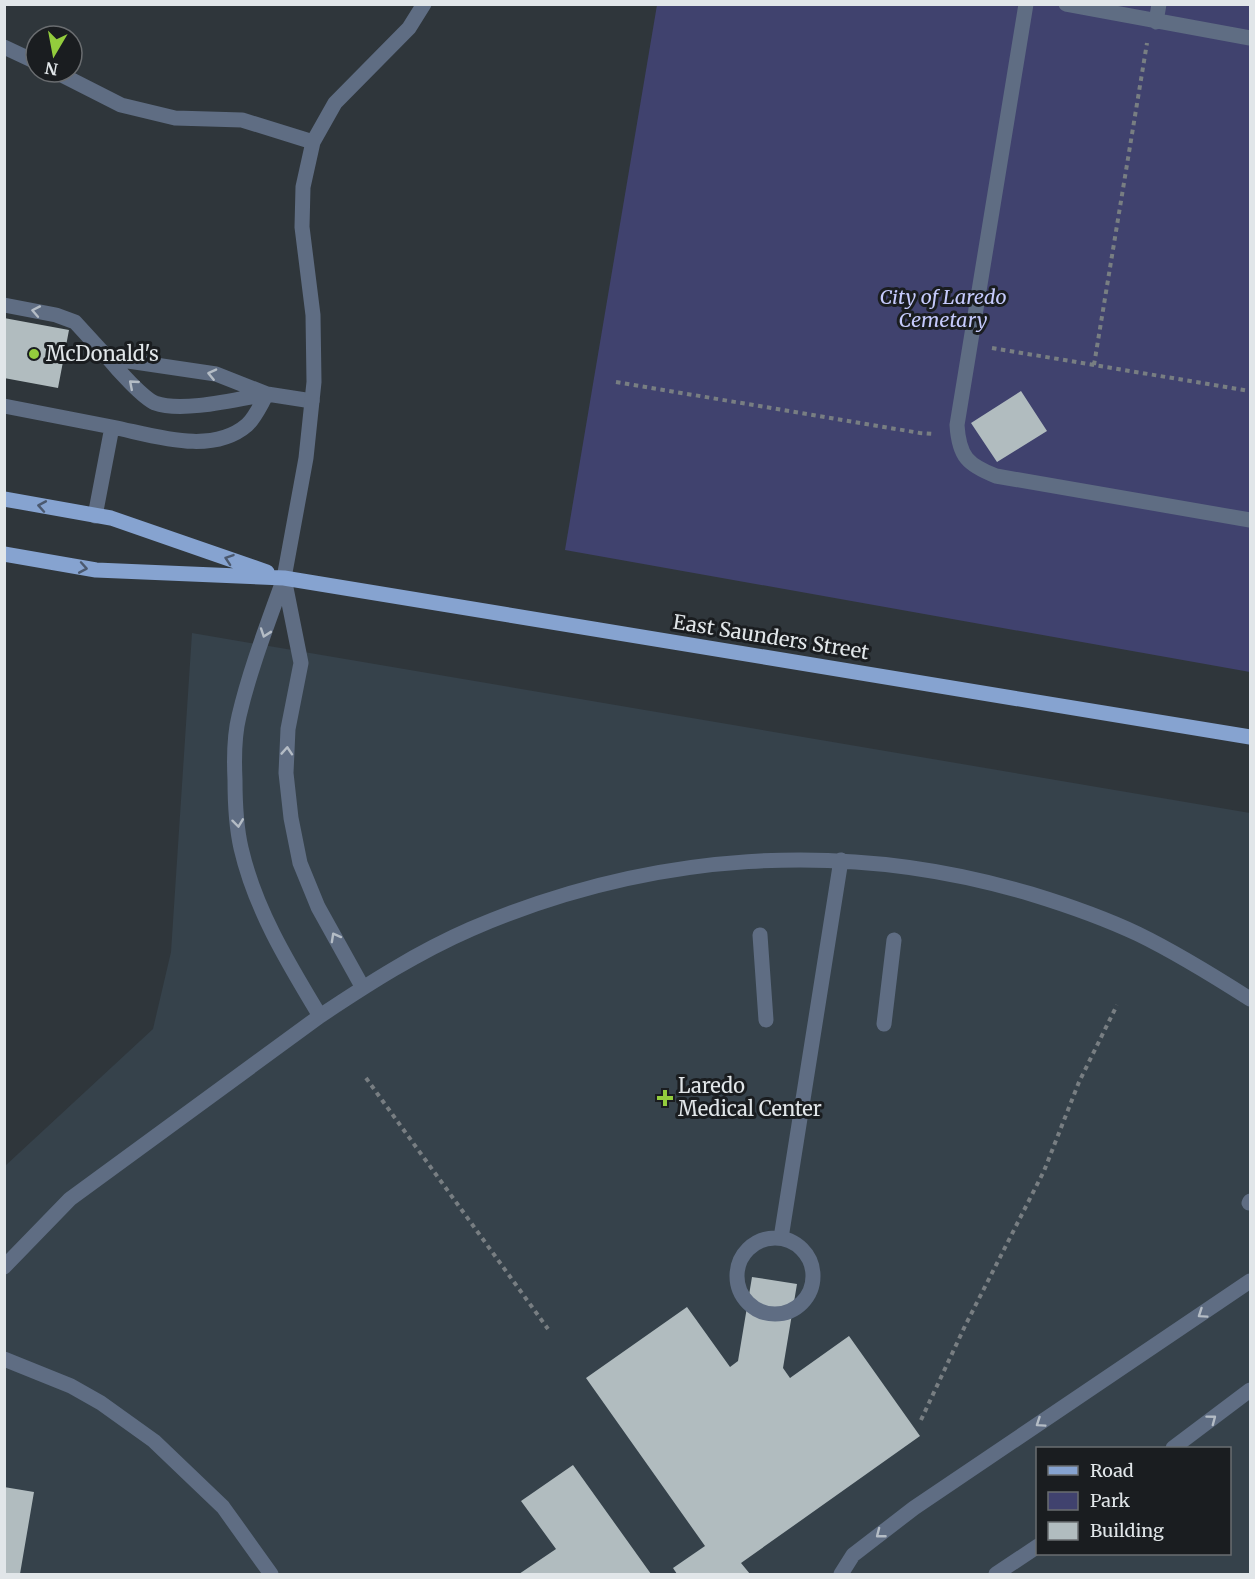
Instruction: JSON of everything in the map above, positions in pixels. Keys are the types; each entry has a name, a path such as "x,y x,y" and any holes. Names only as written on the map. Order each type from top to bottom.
{"main road":[{"name":"East Saunders Street","path":"4,499 111,518 284,578"},
{"name":"East Saunders Street","path":"4,554 96,570 284,578 1251,737"}],"street":[{"path":"320,1016 280,949 256,895 240,847 235,805 238,718 255,660 284,578 306,458 314,382 313,315 302,226 303,187 313,142 335,103 409,28 424,4"},
{"path":"1026,4 957,425 958,439 964,455 975,468 996,476 1251,520"},
{"path":"1066,4 1251,38"},
{"path":"1156,22 1159,4"},
{"path":"4,47 24,56"},
{"path":"80,84 121,105 175,118 242,120 313,142"},
{"path":"4,305 56,315 75,322 120,374 154,403 189,407 267,394"},
{"path":"108,358 216,374 267,394 312,401"},
{"path":"4,406 190,443 221,439 247,425 267,394"},
{"path":"95,516 112,427"},
{"path":"284,578 302,663 288,729 286,772 291,818 300,863 318,907 363,988"},
{"path":"4,1267 70,1199 320,1016 363,988 470,930 544,901 621,879 700,865 774,859 842,860 923,868 996,884 1068,905 1137,934 1203,968 1251,999"},
{"path":"781,1238 842,860"},
{"path":"760,935 766,1020"},
{"path":"884,1024 894,939"},
{"path":"767,1238 781,1238 802,1248 814,1269 814,1282 803,1303 782,1314 770,1314 757,1310 746,1302 739,1290 737,1277 739,1264 745,1252 755,1243 767,1238"},
{"path":"841,1575 853,1556 914,1508 1251,1281"},
{"path":"4,1359 71,1386 101,1403 154,1441 223,1507 271,1575"},
{"path":"1176,1447 1251,1390"},
{"path":"996,1575 1036,1547"}],"path":[{"path":"1094,365 1148,38"},
{"path":"982,346 1251,391"},
{"path":"616,382 933,434 934,445"},
{"path":"921,1420 965,1326 1044,1171 1079,1082 1117,1005"},
{"path":"366,1078 548,1329"}],"shaded area":[{"name":"Laredo Medical Center","path":"192,633 1250,813 1250,1574 5,1574 5,1166 153,1029 171,952"}],"green space":[{"name":"City of Laredo Cemetary","path":"657,5 1250,5 1250,672 565,550"}],"building":[{"name":"McDonald's","path":"4,318 69,330 58,388 4,378"},
{"path":"1021,391 1047,431 997,462 971,423"},
{"path":"752,1277 797,1284 783,1368 790,1378 849,1336 920,1436 741,1563 750,1574 677,1574 673,1568 705,1546 586,1378 687,1307 730,1367 738,1361"},
{"path":"573,1465 651,1574 519,1574 556,1549 521,1501"},
{"path":"4,1487 34,1492 20,1574 4,1574"}],"place":[{"name":"McDonald's","path":"34,354"},
{"name":"Laredo Medical Center","path":"665,1098"}]}
